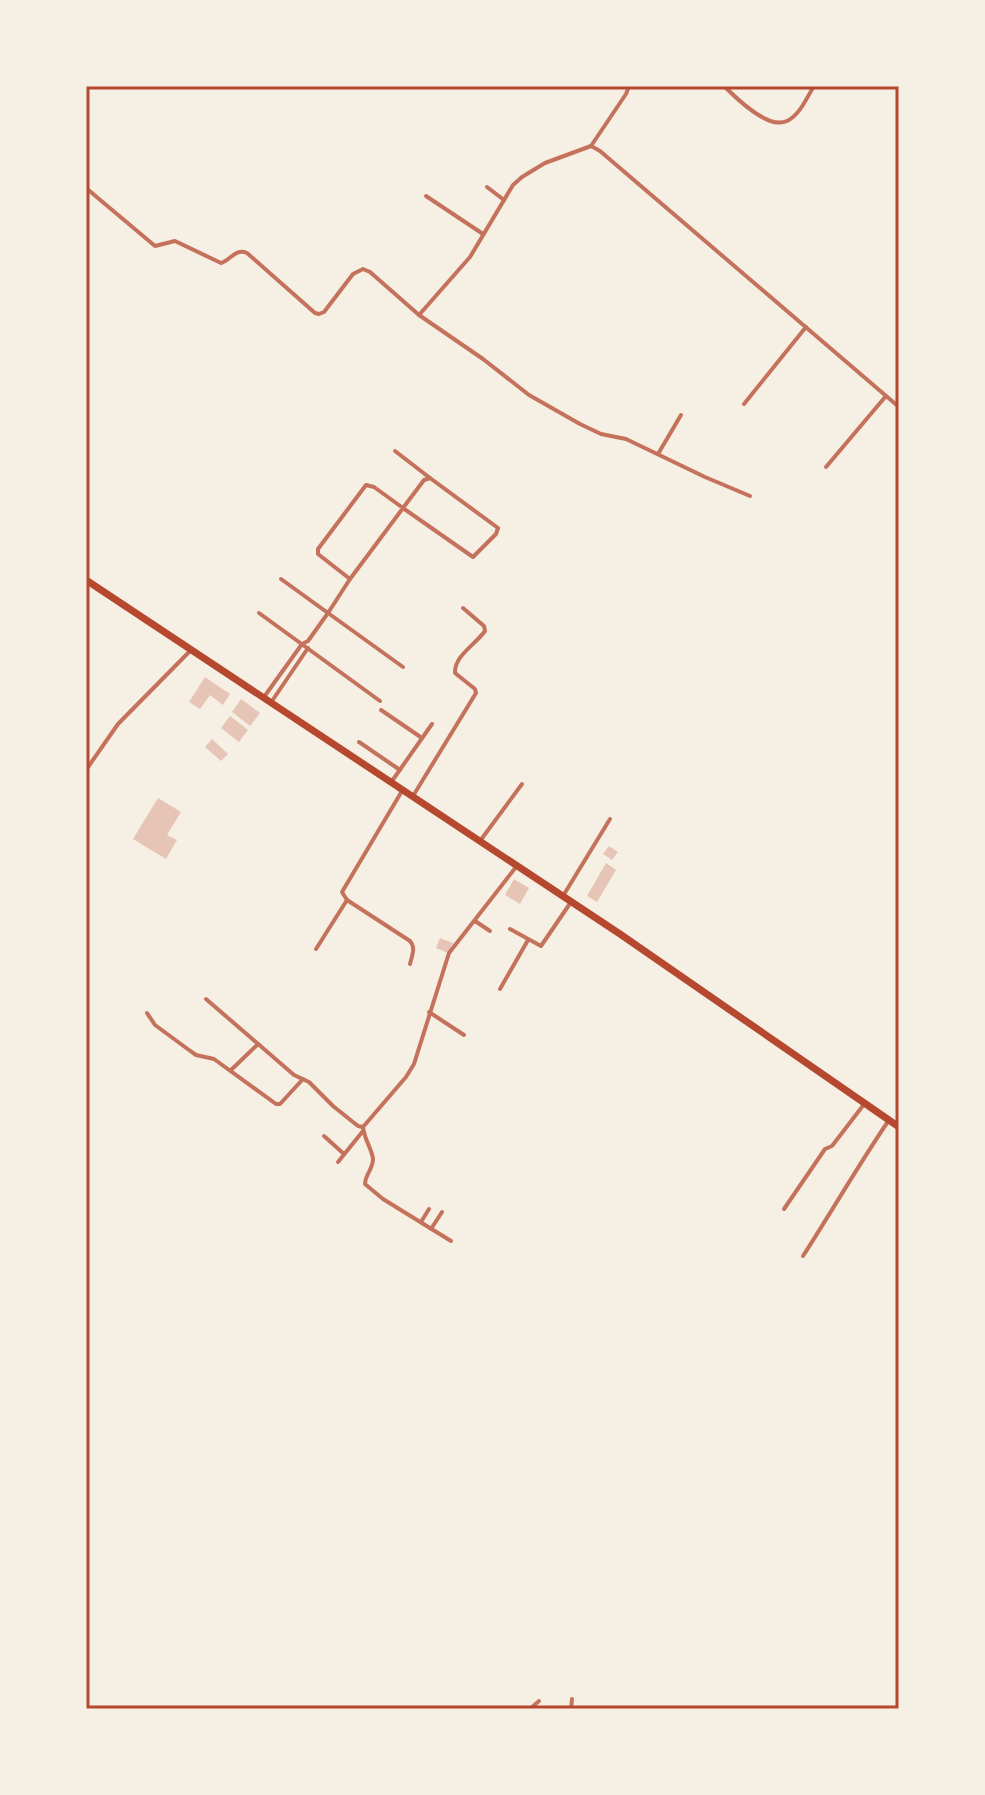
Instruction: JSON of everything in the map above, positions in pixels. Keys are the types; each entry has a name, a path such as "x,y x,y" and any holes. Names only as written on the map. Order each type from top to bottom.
{"main road":[{"path":"86,580 388,777 898,1125"}],"street":[{"path":"419,315 463,266 513,185 545,163 591,146 629,86"},
{"path":"724,86 753,112 780,123 793,117 814,86"},
{"path":"591,146 899,407"},
{"path":"487,187 504,200"},
{"path":"86,188 155,246 175,241 221,263 240,251 247,253 315,313 324,312 353,274 363,269 370,272 419,315 529,395 589,429 626,439 750,496"},
{"path":"426,196 483,234"},
{"path":"744,404 806,327"},
{"path":"826,467 886,396"},
{"path":"658,454 681,415"},
{"path":"350,579 317,552 364,487 369,485 472,556 498,529 395,451"},
{"path":"268,699 302,644 308,641 424,480 430,478"},
{"path":"281,579 403,667"},
{"path":"413,796 476,693 455,673 455,667 485,631 484,626 463,608"},
{"path":"259,613 380,701"},
{"path":"268,699 308,649 308,641"},
{"path":"86,770 118,724 192,649"},
{"path":"381,710 422,738"},
{"path":"388,777 400,770 432,724"},
{"path":"359,742 400,770"},
{"path":"480,841 522,784"},
{"path":"403,789 342,892 347,900 412,943 414,949 410,964"},
{"path":"563,897 610,819"},
{"path":"338,1162 414,1064 449,953 516,867"},
{"path":"316,949 347,900"},
{"path":"510,929 541,946 571,902"},
{"path":"475,921 490,931"},
{"path":"500,989 528,940"},
{"path":"206,999 294,1075 309,1082 363,1129 373,1159 364,1179 365,1184 383,1199 451,1241"},
{"path":"429,1012 464,1035"},
{"path":"147,1013 155,1025 196,1055 214,1059 278,1105 303,1079"},
{"path":"231,1071 258,1044"},
{"path":"784,1209 825,1149 832,1146 865,1103"},
{"path":"803,1256 889,1120"},
{"path":"324,1136 344,1154"},
{"path":"421,1222 429,1209"},
{"path":"431,1229 442,1212"},
{"path":"571,1709 572,1699"},
{"path":"530,1709 539,1701"},
{"path":"363,1709 383,1709"}],"building":[{"path":"205,677 230,694 223,705 210,695 200,709 189,702"},
{"path":"241,699 260,713 250,726 232,712"},
{"path":"230,716 248,730 239,742 221,728"},
{"path":"212,739 228,754 221,761 205,747"},
{"path":"158,798 181,812 167,835 177,840 166,859 133,839"},
{"path":"609,846 618,852 612,860 603,854"},
{"path":"606,863 616,870 597,902 587,896"},
{"path":"514,879 529,888 520,904 505,895"},
{"path":"440,938 453,943 448,953 436,948"}]}
